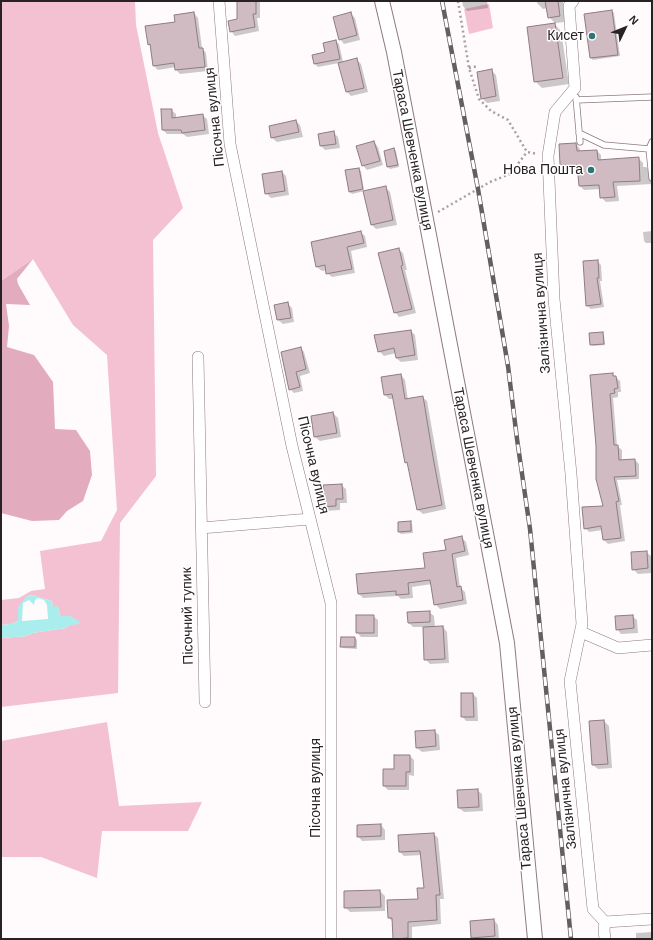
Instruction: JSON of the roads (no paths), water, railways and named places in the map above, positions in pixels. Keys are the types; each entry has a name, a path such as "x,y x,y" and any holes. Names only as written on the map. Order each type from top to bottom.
{"street":[{"name":"Пісочна вулиця","path":"219,1 230,144 292,446 331,602 331,939"},
{"name":"Тараса Шевченка вулиця","path":"382,1 394,52 507,643 535,939"},
{"path":"573,1 569,6 576,88"},
{"name":"Залізнична вулиця","path":"576,88 555,112 548,156 554,299 571,474 582,624 570,680 593,909 605,922"},
{"name":"Пісочний тупик","path":"198,357 205,702"},
{"path":"201,528 310,519"},
{"path":"581,632 618,648 652,645"},
{"path":"605,939 605,922 652,920"}],"lane":[{"path":"576,88 580,142"},
{"path":"576,100 652,97"},
{"path":"579,133 604,146 649,149"},
{"path":"652,142 649,149 652,178"}],"water":[{"path":"32,595 52,601 53,607 58,606 60,616 70,616 79,621 80,624 69,625 66,628 32,633 28,636 1,638 1,625 11,624 18,621 18,608 27,596","holes":["38,598 44,600 47,605 48,619 22,621 23,603 29,600 34,605 35,600"]}],"railway":[{"path":"442,1 478,189 508,366 530,529 571,939"}],"place":[{"name":"Кисет","path":"592,36"},
{"name":"Нова Пошта","path":"591,170"}]}
